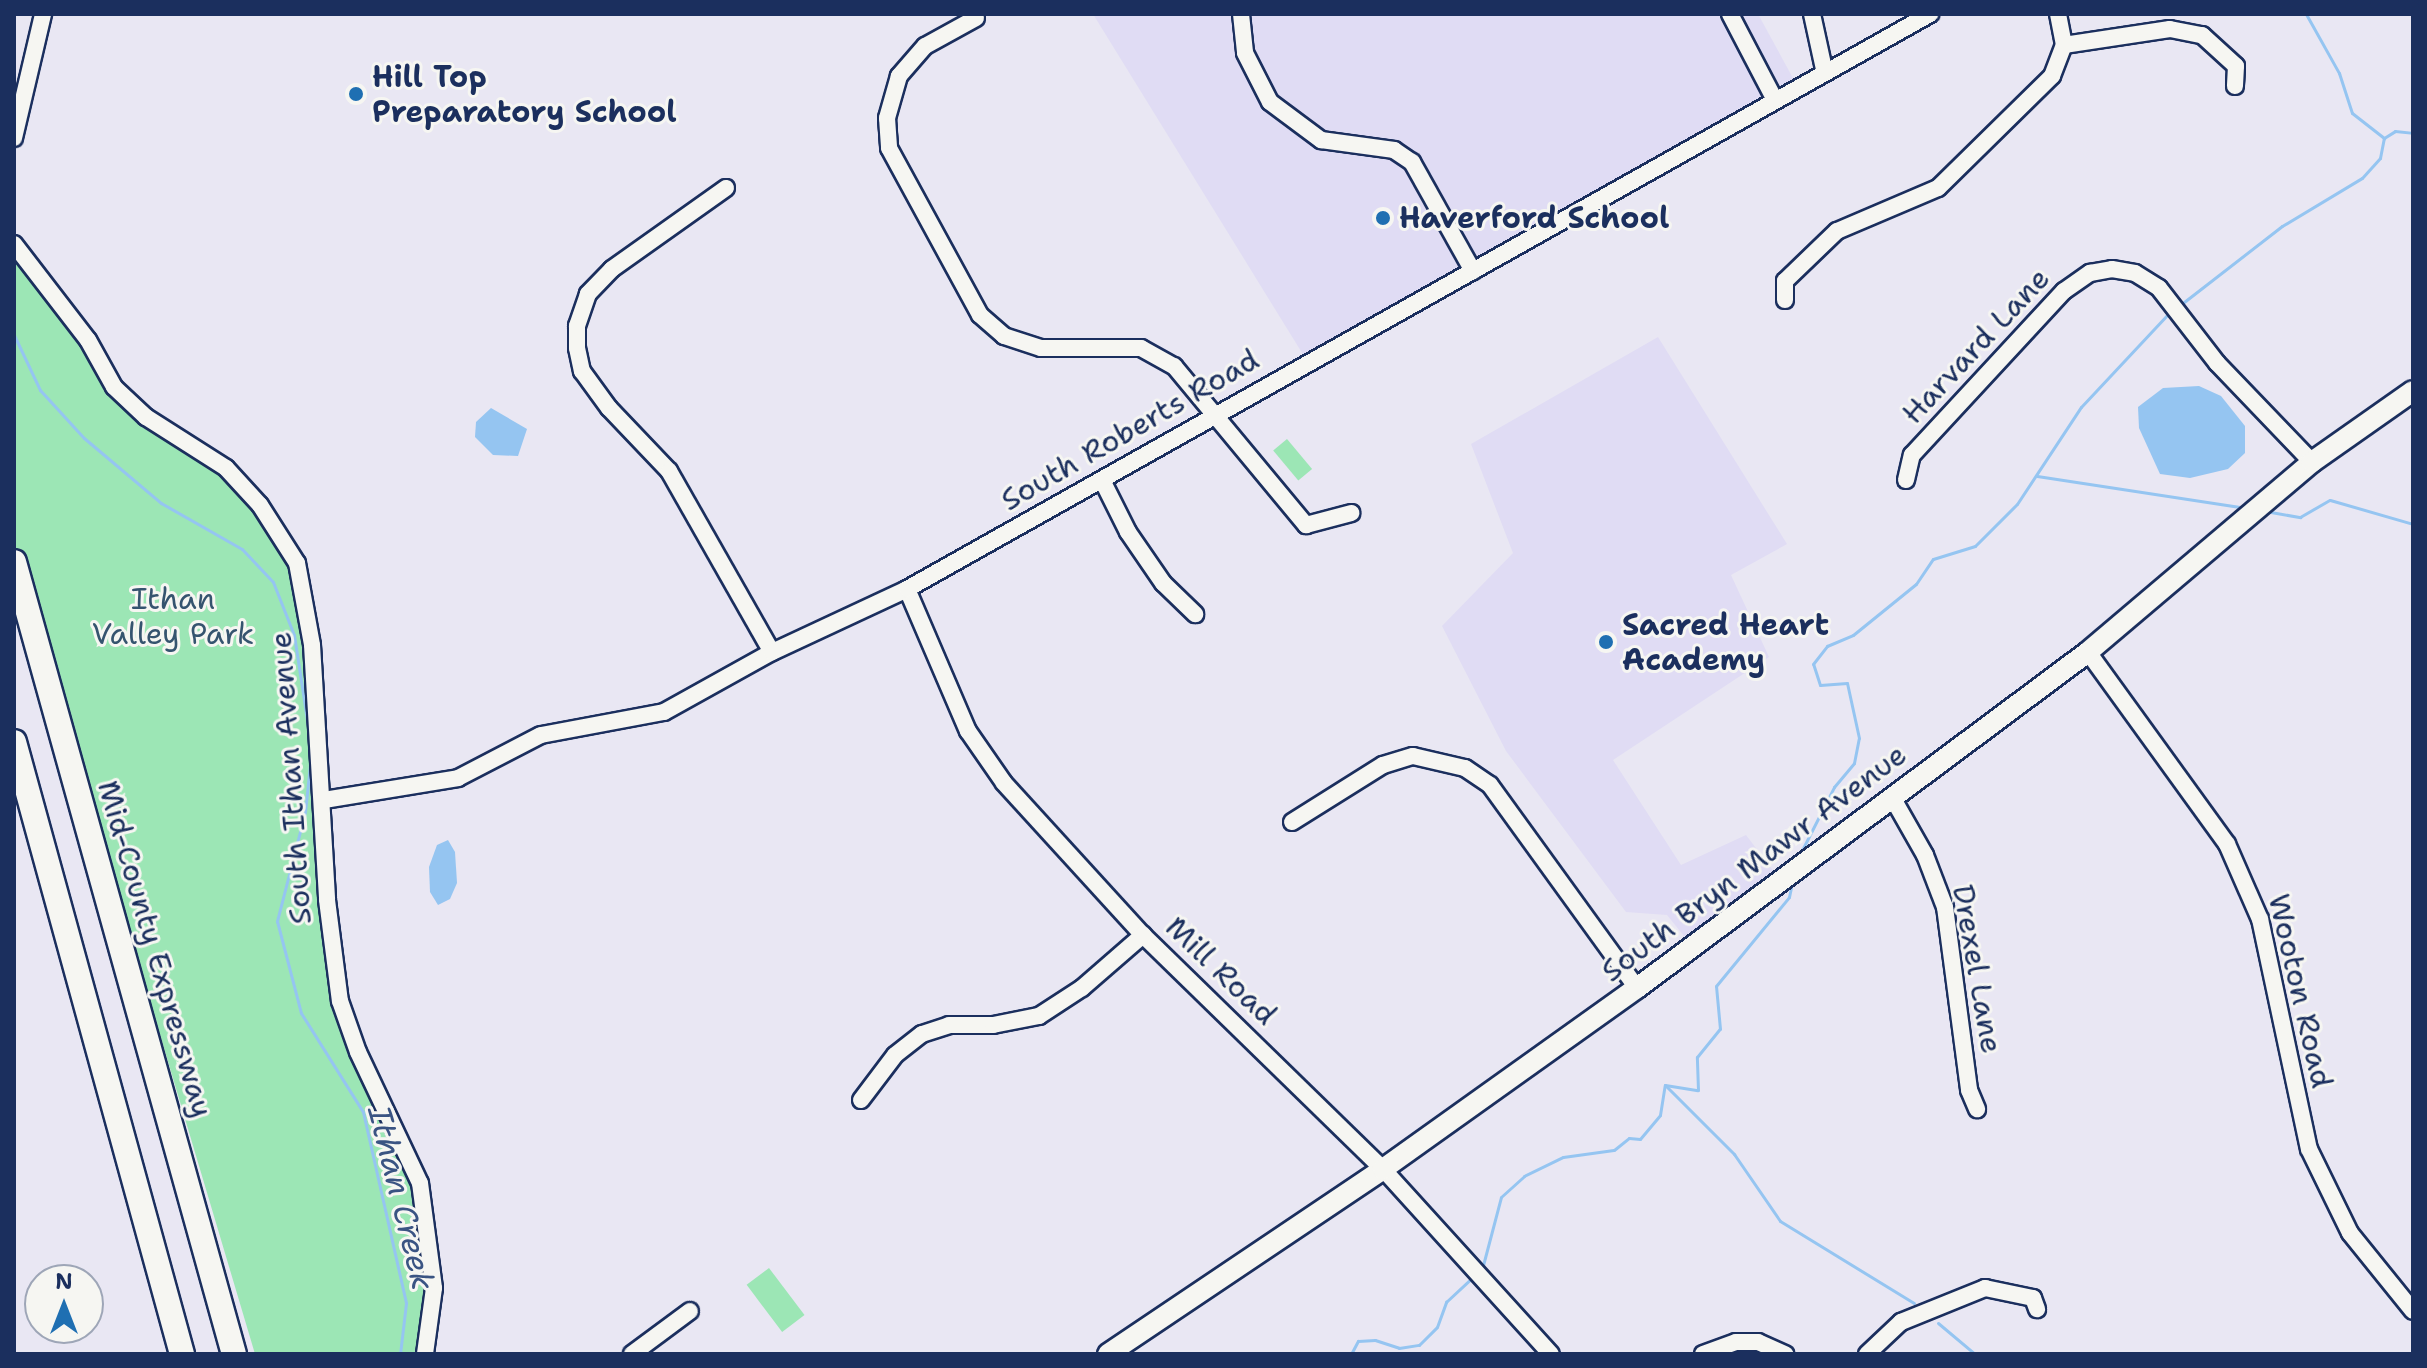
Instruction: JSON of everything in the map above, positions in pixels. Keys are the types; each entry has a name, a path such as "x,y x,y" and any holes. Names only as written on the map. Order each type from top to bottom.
{"highway":[{"name":"Mid-County Expressway","path":"14,562 234,1354"},
{"path":"14,742 182,1354"}],"main road":[{"name":"South Bryn Mawr Avenue","path":"1108,1354 1383,1169 1637,988 2088,652 2312,462 2413,391"}],"street":[{"path":"14,138 43,14"},
{"path":"1241,14 1245,53 1270,102 1321,140 1394,150 1412,162 1473,271"},
{"path":"1730,14 1774,98"},
{"path":"1812,14 1824,69"},
{"name":"South Roberts Road","path":"324,800 458,778 541,735 664,712 772,652 907,589 1102,480 1210,414 1473,271 1824,69 1930,14"},
{"path":"1785,300 1785,281 1837,231 1938,188 2052,76 2064,45 2058,14"},
{"path":"976,18 925,46 899,76 887,118 889,148 980,315 1004,336 1041,348 1141,348 1174,366 1210,414 1306,525 1351,513"},
{"path":"2064,45 2170,29 2202,35 2236,66 2235,86"},
{"path":"726,188 623,261 588,294 577,326 577,348 582,371 609,408 669,471 772,652"},
{"name":"South Ithan Avenue","path":"14,244 88,340 114,387 146,417 226,468 260,505 297,563 312,645 324,800 327,900 340,1001 358,1052 420,1183 434,1288 425,1354"},
{"name":"Harvard Lane","path":"1906,480 1912,455 2064,291 2090,273 2112,269 2135,273 2159,288 2217,363 2312,462"},
{"path":"1102,480 1128,532 1163,583 1195,614"},
{"name":"Mill Road","path":"907,589 968,731 1004,783 1143,935 1383,1169 1551,1354"},
{"name":"Wooton Road","path":"2088,652 2227,844 2260,919 2309,1149 2350,1233 2413,1311"},
{"path":"1292,822 1383,765 1413,756 1465,768 1490,785 1637,988"},
{"name":"Drexel Lane","path":"1892,797 1925,855 1945,907 1969,1090 1977,1109"},
{"path":"861,1100 895,1055 922,1034 949,1025 993,1025 1039,1016 1082,988 1143,935"},
{"path":"1867,1354 1901,1322 1985,1288 2033,1298 2037,1309"},
{"path":"632,1354 690,1311"},
{"path":"1703,1354 1736,1342 1758,1342 1785,1354"}],"shaded area":[{"name":"Haverford School","path":"1093,14 1758,14 1794,80 1304,356"},
{"name":"Sacred Heart Academy","path":"1658,337 1787,544 1731,575 1769,657 1613,760 1681,865 1746,835 1775,873 1688,941 1667,915 1626,912 1506,751 1442,626 1513,553 1471,444"}],"green space":[{"name":"Ithan Valley Park","path":"14,244 114,387 226,468 297,563 340,1000 420,1183 430,1243 425,1354 255,1354 14,544"},
{"path":"1287,439 1312,469 1298,480 1273,451"},
{"path":"769,1268 805,1315 782,1332 747,1285"}],"water":[{"path":"2199,386 2221,396 2245,426 2245,453 2228,469 2190,478 2160,474 2139,428 2138,407 2163,388"},
{"path":"491,408 527,429 518,456 493,455 475,437 476,422"},
{"path":"448,840 455,852 457,883 450,899 438,905 430,892 429,867 437,845"}],"waterway":[{"path":"2306,14 2339,73 2352,113 2384,138"},
{"path":"2184,302 2282,226 2362,178 2380,158 2384,138 2395,131 2413,133"},
{"path":"1797,860 1834,787 1854,763 1859,738 1847,683 1820,685 1813,664 1827,646 1853,635 1916,584 1933,559 1975,546 2017,504 2081,407 2167,315"},
{"name":"Ithan Creek","path":"14,335 40,390 84,438 161,503 242,549 273,582 294,635 310,740"},
{"path":"2037,476 2240,507"},
{"path":"2265,511 2300,517 2330,500 2413,524"},
{"name":"Ithan Creek","path":"311,755 305,812 277,921 301,1013 363,1112 406,1303 400,1354"},
{"path":"1665,1085 1698,1090 1697,1057 1720,1029 1716,986 1789,897 1792,883"},
{"path":"1665,1085 1734,1154 1780,1221 1914,1303"},
{"path":"1482,1269 1501,1197 1524,1176 1563,1157 1614,1150 1629,1138 1640,1139 1660,1115 1665,1085"},
{"path":"1351,1354 1358,1341 1375,1340 1399,1348 1419,1345 1437,1327 1446,1302 1474,1276"},
{"path":"1938,1323 1975,1354"}],"place":[{"name":"Hill Top Preparatory School","path":"356,94"},
{"name":"Haverford School","path":"1383,218"},
{"name":"Sacred Heart Academy","path":"1606,642"}]}
